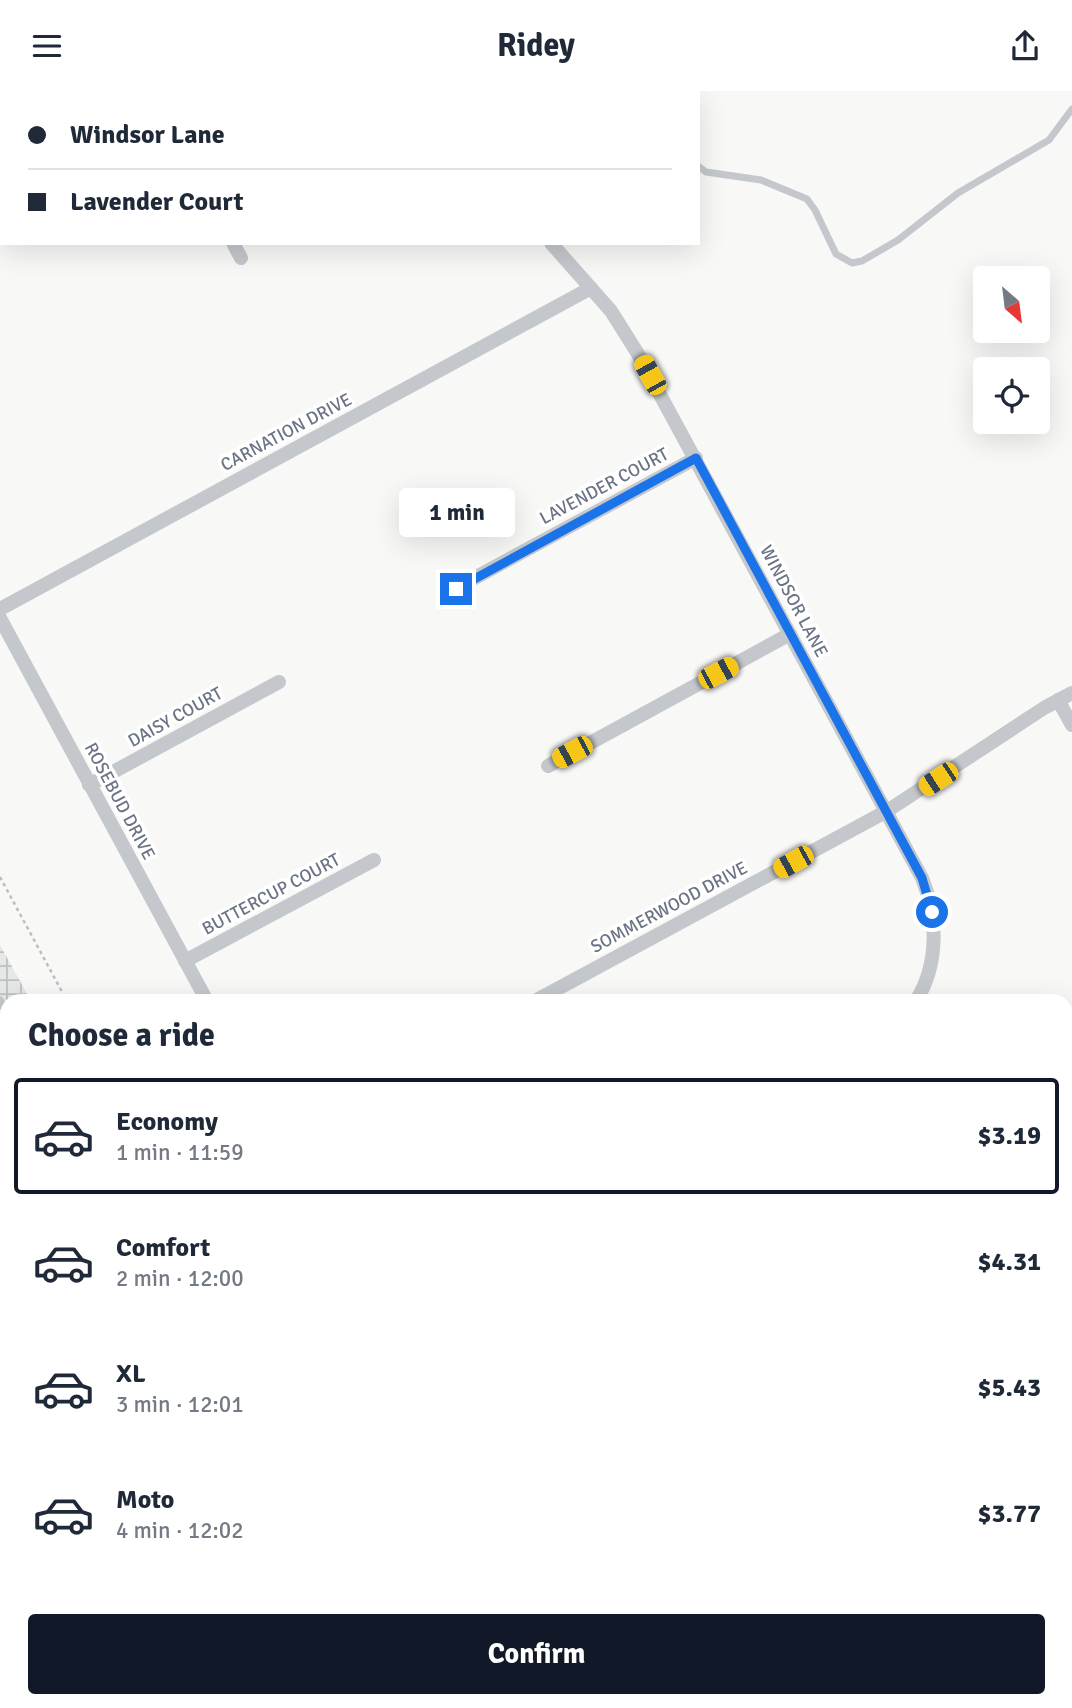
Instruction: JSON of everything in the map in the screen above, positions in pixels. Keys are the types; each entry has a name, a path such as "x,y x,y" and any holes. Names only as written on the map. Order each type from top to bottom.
{"street":[{"path":"234,245 241,258"},
{"name":"WINDSOR LANE","path":"553,245 620,323 696,458 922,878 932,912 932,960 920,994"},
{"name":"CARNATION DRIVE","path":"0,609 591,288"},
{"name":"LAVENDER COURT","path":"456,589 696,458"},
{"name":"ROSEBUD DRIVE","path":"0,618 202,994"},
{"path":"548,766 790,634"},
{"name":"DAISY COURT","path":"89,785 279,682"},
{"name":"SOMMERWOOD DRIVE","path":"548,994 887,811 1072,693"},
{"path":"1058,700 1072,725"},
{"name":"BUTTERCUP COURT","path":"185,961 374,860"}],"lane":[{"path":"700,168 706,172 761,180 807,199 836,254 852,263 862,261 898,240 958,193 1049,140 1072,109"}],"path":[{"path":"0,877 63,994"}],"shaded area":[{"path":"0,945 27,994 0,994"}],"route":[{"path":"456,589 696,458 922,878 929,894 932,912"}]}
